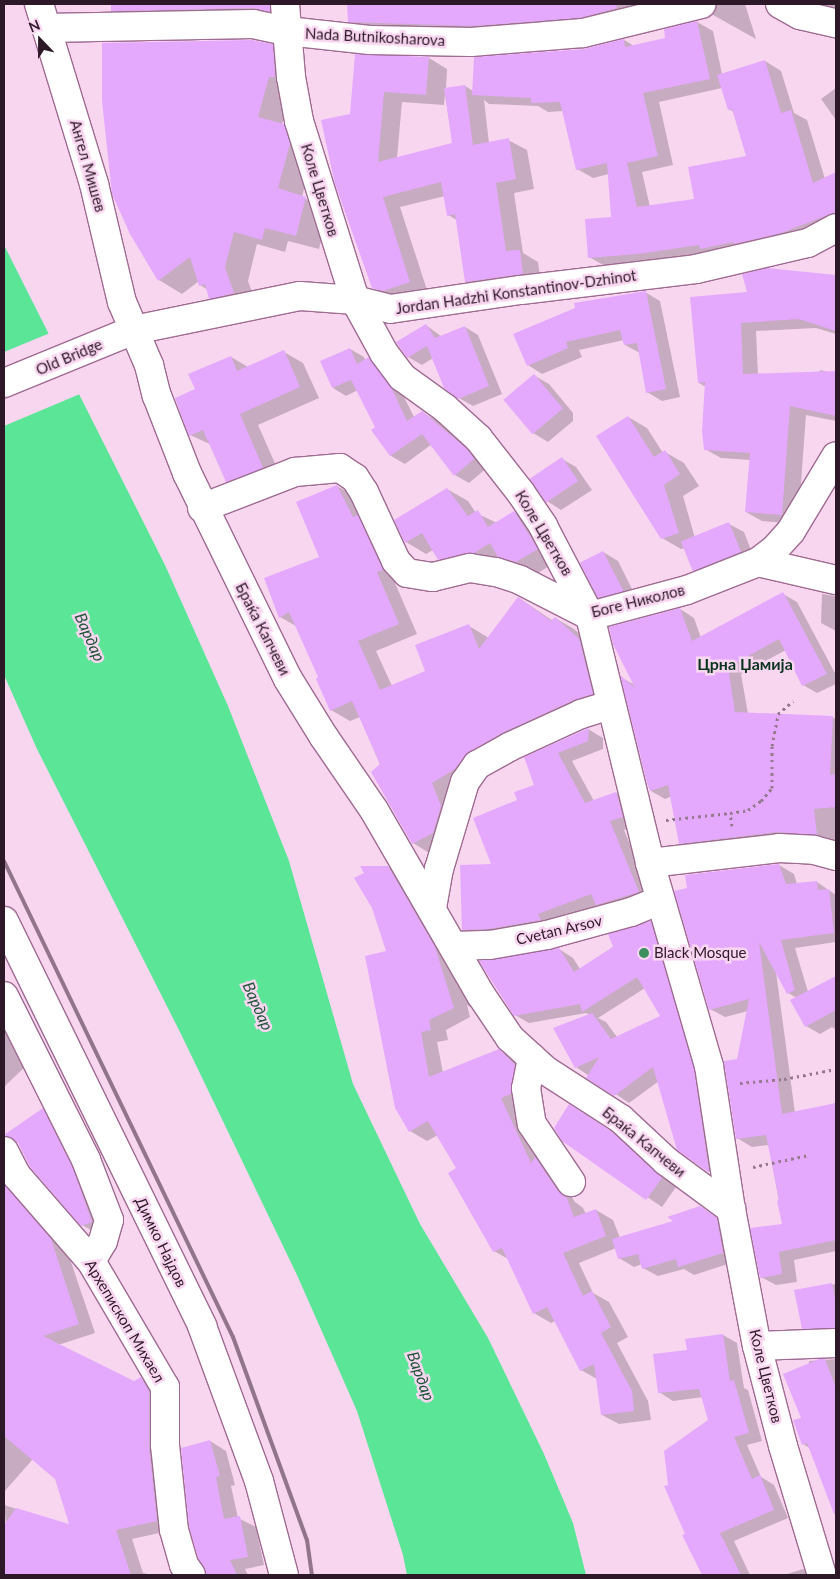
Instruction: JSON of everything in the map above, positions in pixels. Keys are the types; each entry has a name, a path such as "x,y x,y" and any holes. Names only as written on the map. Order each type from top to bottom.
{"street":[{"name":"Коле Цветков","path":"285,4 291,77 299,121 354,300 384,353 402,376 445,408 478,438 521,493 543,526 590,616 650,863 709,1066 731,1209 756,1346 822,1575"},
{"name":"Nada Butnikosharova","path":"43,16 253,24 287,32 370,40 471,42 583,32 701,4"},
{"path":"780,4 800,15 836,23"},
{"name":"Ангел Мишев","path":"43,16 94,184 122,302 134,330"},
{"name":"Jordan Hadzhi Konstantinov-Dzhinot","path":"134,330 300,296 354,300 390,309 521,290 696,269 808,243 836,228"},
{"name":"Old Bridge","path":"4,384 134,330"},
{"name":"Браќа Капчеви","path":"134,330 149,365 157,396 202,508 288,679 324,738 374,810 455,946 481,994 505,1031 545,1070 621,1119 666,1161 731,1209"},
{"name":"Боге Николов","path":"202,508 295,472 340,468 355,478 385,535 396,561 407,573 433,577 470,568 496,572 526,583 590,616 687,590 758,562 774,550 791,530 836,456"},
{"path":"758,562 836,580"},
{"path":"432,908 439,869 465,782 477,765 509,747 581,714 611,705"},
{"path":"650,863 735,852 788,849 814,850 836,856"},
{"name":"Cvetan Arsov","path":"455,946 490,945 547,935 624,914 660,900"},
{"name":"Димко Најдов","path":"4,921 202,1326 259,1481 284,1575"},
{"path":"4,996 86,1160 109,1220 103,1241 90,1261"},
{"path":"532,1058 526,1088 532,1124 570,1182"},
{"name":"Архепископ Михаел","path":"4,1151 17,1176 90,1261 165,1388 165,1445 174,1530 184,1564 190,1575"},
{"path":"756,1346 836,1343"}],"path":[{"path":"640,823 748,810 761,801 772,788 772,746 778,714 793,701"},
{"path":"730,813 735,852"},
{"path":"712,1086 784,1079 836,1069"},
{"path":"726,1174 809,1155"}],"water":[{"name":"Вардар","path":"4,245 165,565 228,706 289,861 353,1084 420,1224 488,1338 544,1454 573,1523 586,1575 407,1575 403,1555 357,1411 297,1275 180,1032 37,749 4,675"}],"pier":[{"path":"50,333 80,394 4,426 4,352"}],"building":[{"path":"111,4 270,4 270,12 253,8 111,11"},
{"path":"347,4 616,4 617,8 580,18 471,26 348,22"},
{"path":"697,21 710,79 643,93 658,156 627,163 637,207 694,199 688,167 746,156 732,109 728,110 717,75 765,60 781,113 791,110 813,183 836,172 836,212 781,233 734,244 733,242 700,249 699,245 638,254 588,258 585,219 611,217 607,163 576,170 560,102 531,103 531,98 472,95 474,57 584,49 624,39 625,47 665,38 664,29"},
{"path":"252,40 273,44 275,77 269,77 258,117 284,124 290,144 278,188 306,197 296,236 265,228 262,240 234,232 225,267 234,293 209,299 205,284 199,286 190,257 158,281 130,234 112,194 102,101 102,43"},
{"path":"355,54 429,57 426,95 384,92 378,162 452,143 444,88 465,85 473,145 509,138 516,179 496,183 506,251 520,250 523,274 465,282 455,214 447,216 441,182 383,197 410,282 383,291 372,288 335,184 321,120 350,114"},
{"path":"767,268 836,275 836,331 799,319 741,323 743,374 836,371 836,416 790,406 782,515 745,512 750,453 704,450 702,431 705,382 698,383 690,297 747,292 742,274"},
{"path":"646,291 666,389 646,393 637,343 624,345 620,330 566,342 568,348 527,366 513,334 575,308 574,303"},
{"path":"426,324 435,338 465,326 489,386 458,399 444,388 427,346 407,358 396,342"},
{"path":"350,348 357,364 369,357 391,387 407,421 422,411 467,449 474,459 454,476 422,434 390,456 371,430 375,427 351,380 332,388 320,361"},
{"path":"284,350 300,387 240,414 263,468 226,482 203,430 189,436 175,398 195,389 188,374 231,356 237,371"},
{"path":"534,374 563,408 532,434 503,400"},
{"path":"628,416 654,457 665,450 680,474 664,485 679,533 661,539 596,436"},
{"path":"562,457 578,481 546,503 530,479"},
{"path":"337,485 353,517 358,515 383,570 377,572 399,624 358,641 380,690 425,671 415,645 469,624 479,649 518,597 551,621 555,617 579,639 593,694 574,700 502,733 469,752 455,769 432,783 441,806 433,833 412,844 371,772 380,764 352,701 330,711 316,679 318,677 289,612 279,618 264,578 319,557 296,502"},
{"path":"447,488 468,516 478,510 488,527 514,511 538,549 516,562 498,557 490,543 474,553 438,560 422,533 405,543 394,520"},
{"path":"729,522 741,552 693,571 681,541"},
{"path":"603,551 623,591 600,603 580,563"},
{"path":"783,592 827,674 802,686 779,639 728,667 735,712 833,716 830,775 836,774 836,807 814,809 817,835 777,832 679,844 668,785 650,791 647,783 620,675 635,688 613,644 609,627 680,608 692,641"},
{"path":"589,728 588,741 558,753 585,803 616,792 623,817 610,821 639,892 596,905 591,894 538,914 541,920 488,929 462,930 460,865 491,864 473,818 517,800 514,792 534,785 524,757"},
{"path":"779,864 786,884 817,881 818,890 829,889 834,933 781,940 795,990 787,994 759,942 782,1114 836,1103 836,1240 779,1252 782,1274 760,1278 750,1228 782,1224 777,1201 779,1200 766,1135 736,1139 724,1061 737,1059 749,999 709,1010 674,891 687,888 685,875"},
{"path":"360,866 388,866 435,947 454,1008 429,1020 431,1030 421,1032 429,1077 499,1049 515,1065 511,1094 501,1098 531,1163 535,1157 558,1191 566,1196 574,1217 596,1209 606,1236 563,1253 583,1296 592,1291 611,1327 601,1333 632,1391 634,1411 601,1415 594,1364 580,1371 547,1307 533,1314 502,1248 493,1252 448,1173 456,1168 428,1121 409,1132 395,1108 365,956 386,951 372,908 354,878 364,873"},
{"path":"651,921 694,1069 708,1172 677,1150 653,1067 614,1096 586,1078 599,1057 575,1068 553,1028 592,1013 611,1039 660,1016 637,977 582,1012 580,1004 514,1016 479,961 559,948 574,972 613,947 608,934"},
{"path":"836,976 836,1010 805,1027 790,1000"},
{"path":"569,1104 611,1131 662,1178 646,1200 562,1141 554,1128"},
{"path":"43,1108 72,1166 92,1222 81,1226 30,1167 18,1143 4,1135"},
{"path":"4,1184 51,1239 79,1324 43,1336 134,1381 141,1377 149,1391 149,1447 157,1521 116,1530 131,1575 4,1575 4,1525 16,1508 69,1524 55,1479 4,1436"},
{"path":"700,1206 717,1218 723,1253 678,1267 676,1259 642,1269 638,1254 618,1259 612,1239 673,1221 667,1217"},
{"path":"832,1283 836,1304 836,1328 802,1329 794,1290"},
{"path":"723,1334 730,1381 734,1380 749,1433 734,1437 752,1479 760,1475 774,1510 720,1533 741,1575 702,1575 682,1535 685,1534 664,1486 668,1485 664,1451 708,1420 699,1389 658,1393 653,1354 687,1350 685,1339"},
{"path":"819,1359 825,1359 836,1388 836,1514 834,1514 807,1443 802,1445 793,1420 801,1418 783,1374"},
{"path":"210,1440 220,1476 216,1477 224,1519 240,1516 248,1557 230,1560 237,1575 206,1575 198,1558 189,1527 181,1448"}],"railway":[{"path":"4,861 233,1337 307,1540 312,1575"}],"place":[{"name":"Black Mosque","path":"644,953"}],"district":[{"name":"Црна Џамија","path":"745,664"}]}
